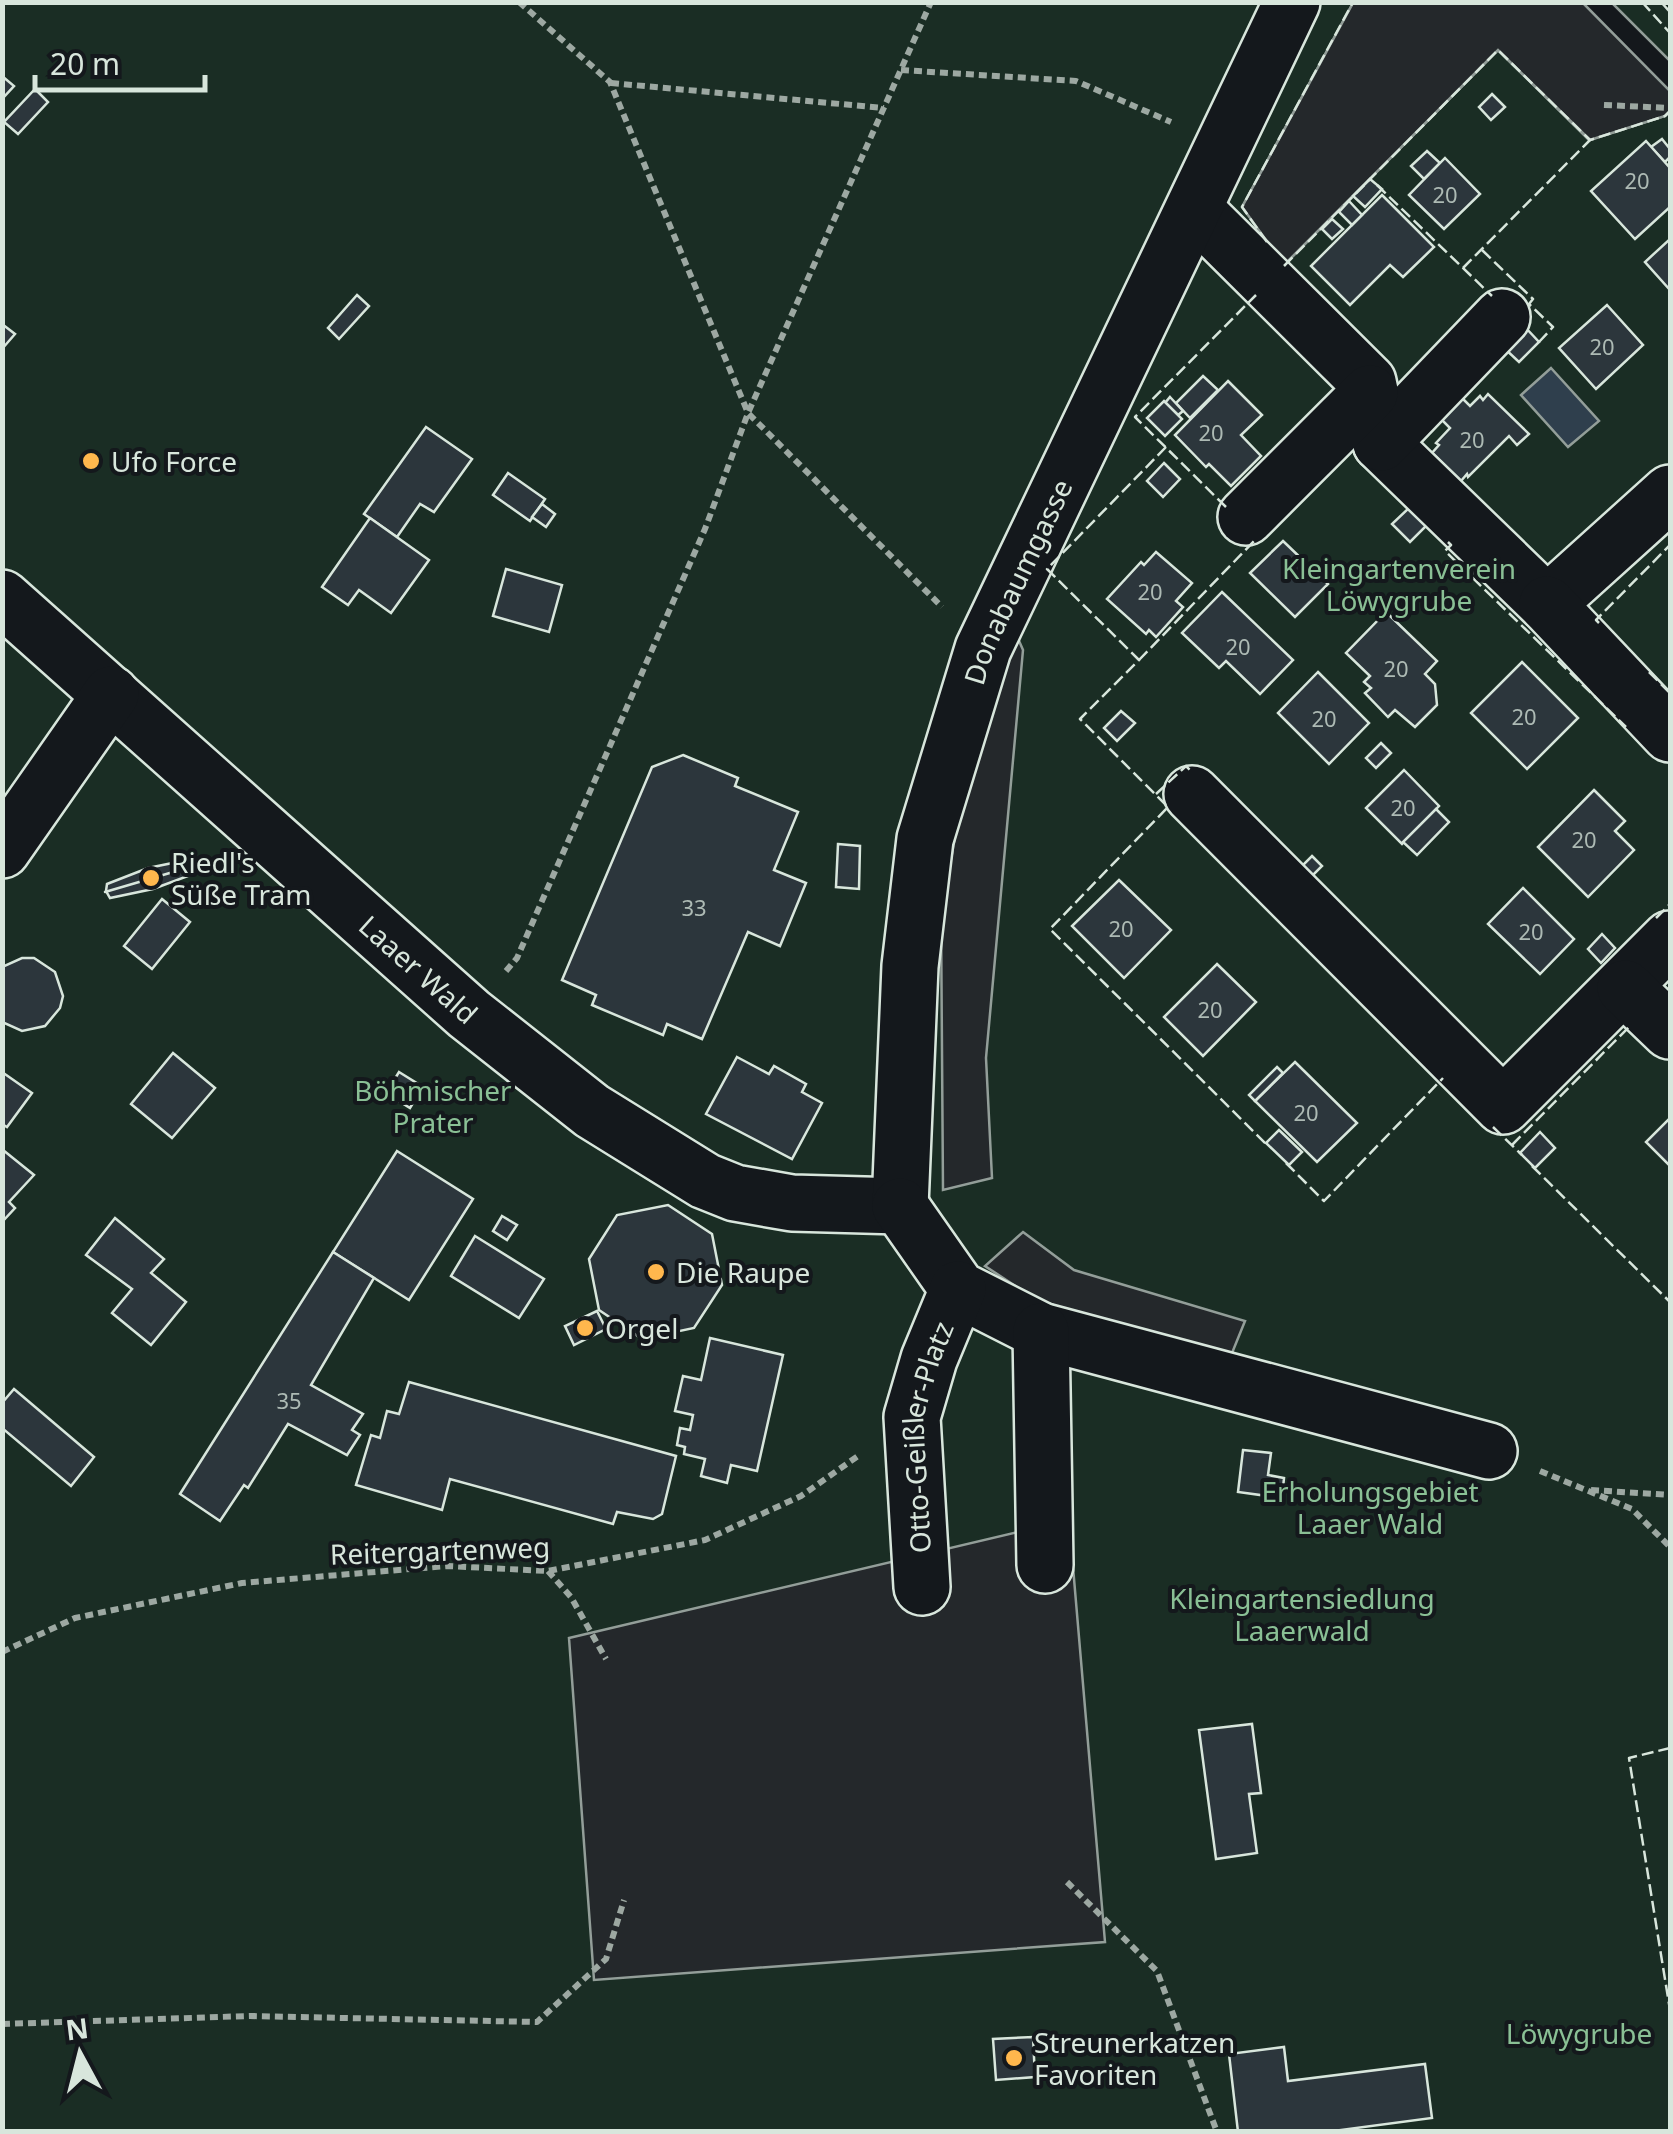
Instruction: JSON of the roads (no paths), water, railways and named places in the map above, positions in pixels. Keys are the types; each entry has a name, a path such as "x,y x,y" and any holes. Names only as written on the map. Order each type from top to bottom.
{"street":[{"name":"Donabaumgasse","path":"900,1206 910,966 925,840 983,649 1292,2"},
{"path":"1194,209 1368,382 1376,418 1670,734"},
{"path":"1246,518 1502,316"},
{"path":"1547,604 1670,493"},
{"name":"Laaer Wald","path":"2,598 469,1014 592,1111 705,1181 735,1193 792,1203 900,1206"},
{"path":"2,850 111,694"},
{"path":"1192,794 1503,1106 1670,939"},
{"path":"1625,988 1670,1032"},
{"name":"Otto-Geißler-Platz","path":"900,1206 958,1290 1041,1331 1489,1451"},
{"name":"Otto-Geißler-Platz","path":"922,1587 912,1417 928,1359 958,1290"},
{"path":"1041,1331 1045,1565"}],"water":[{"path":"1551,368 1599,421 1568,447 1521,395"}],"tram line":[{"path":"105,892 197,865"}],"place":[{"name":"Ufo Force","path":"91,461"},
{"name":"Riedl's Süße Tram","path":"151,878"},
{"name":"Die Raupe","path":"656,1272"},
{"name":"Orgel","path":"585,1328"},
{"name":"Streunerkatzen Favoriten","path":"1014,2058"}],"park label":[{"name":"Kleingartenverein Löwygrube","path":"1399,584"},
{"name":"Böhmischer Prater","path":"433,1106"},
{"name":"Erholungsgebiet Laaer Wald","path":"1370,1507"},
{"name":"Kleingartensiedlung Laaerwald","path":"1302,1614"},
{"name":"Löwygrube","path":"1579,2033"}]}
